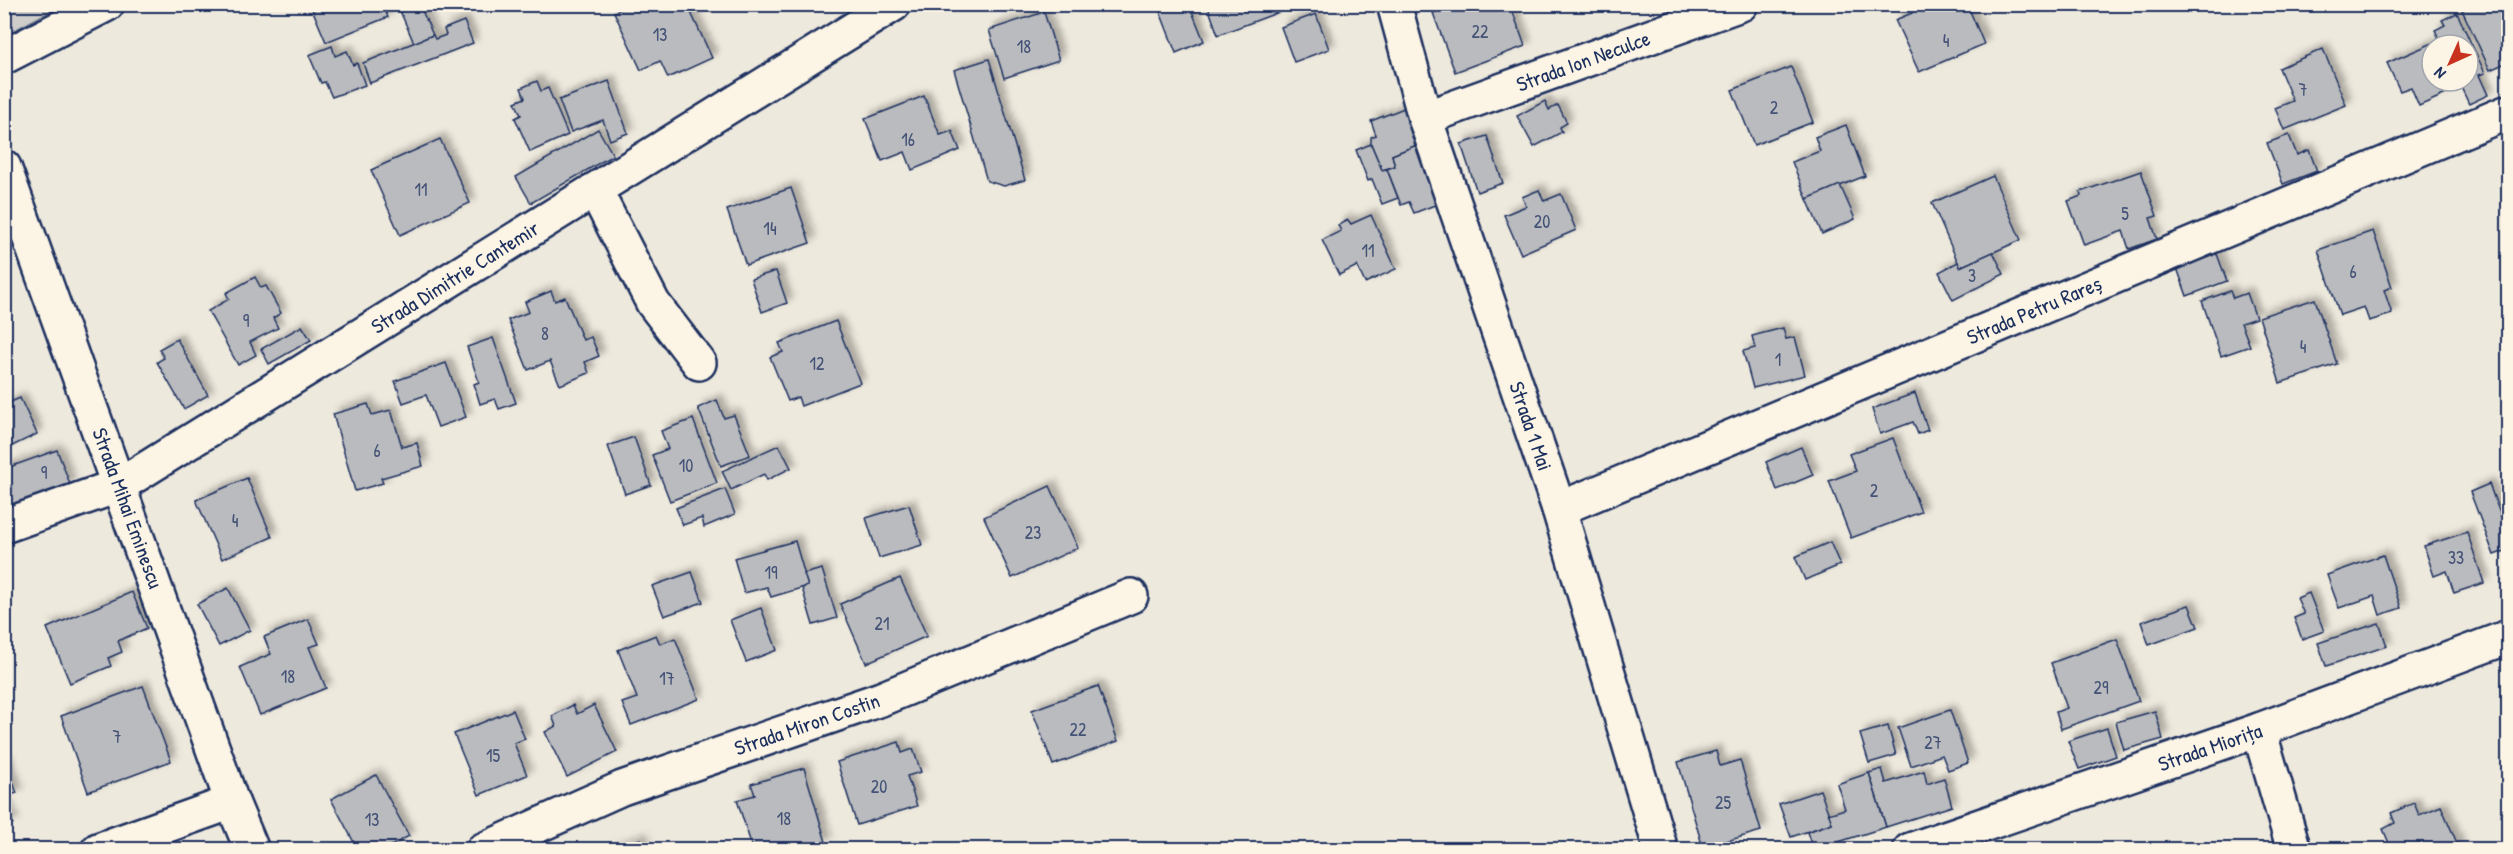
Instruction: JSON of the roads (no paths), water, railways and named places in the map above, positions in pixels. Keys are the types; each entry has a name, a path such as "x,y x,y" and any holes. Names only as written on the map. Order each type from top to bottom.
{"street":[{"path":"4,57 107,4"},
{"name":"Strada Dimitrie Cantemir","path":"4,526 120,485 894,4"},
{"name":"Strada 1 Mai","path":"1394,4 1425,118 1559,509 1660,849"},
{"name":"Strada Ion Neculce","path":"1425,118 1741,4"},
{"name":"Strada Petru Rareș","path":"1559,509 2508,112"},
{"name":"Strada Mihai Eminescu","path":"4,167 232,802 252,849"},
{"path":"595,190 653,303 699,363"},
{"name":"Strada Miron Costin","path":"483,849 622,788 881,699 1131,596"},
{"name":"Strada Miorița","path":"1910,849 2259,730 2508,637"},
{"path":"2259,730 2294,849"},
{"path":"98,849 232,802"}]}
